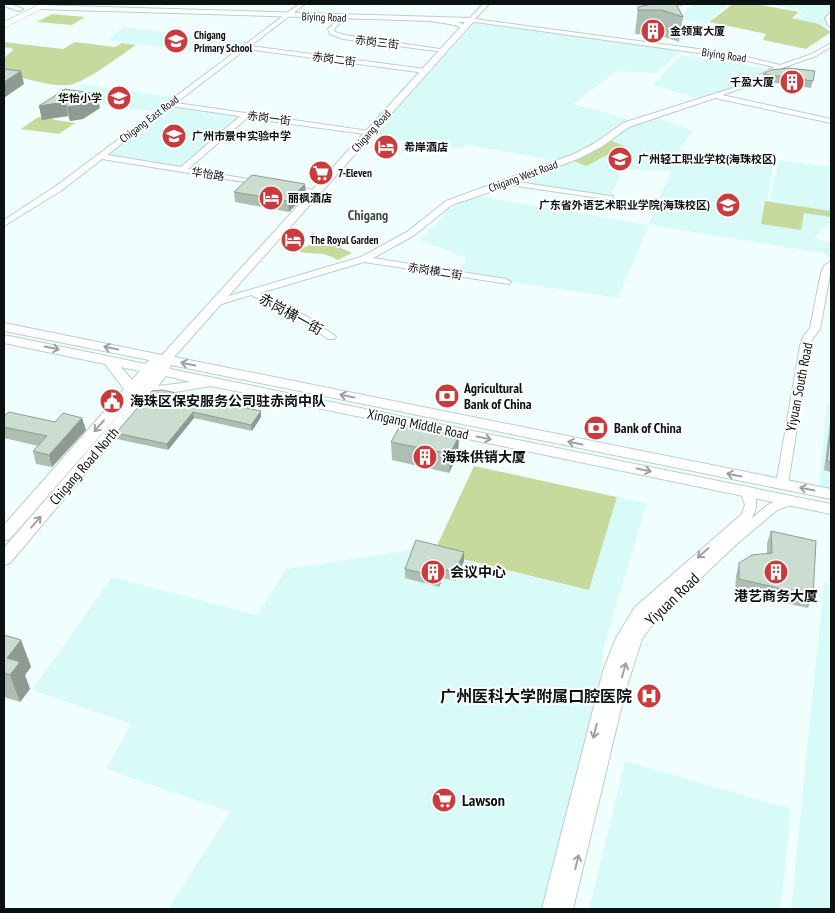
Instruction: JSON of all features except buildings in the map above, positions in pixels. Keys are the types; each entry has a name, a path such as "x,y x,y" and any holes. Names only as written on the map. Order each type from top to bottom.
{"highway":[{"path":"4,17 19,9 39,5"},
{"path":"4,25 39,5"}],"main road":[{"path":"5,4 19,9"},
{"name":"Biying Road","path":"71,4 470,21"},
{"name":"Biying Road","path":"39,5 470,21"},
{"name":"Chigang Road","path":"159,364 470,21"},
{"name":"Chigang Road","path":"159,364 230,281 255,259"},
{"name":"Xingang Middle Road","path":"4,327 159,364 831,494"},
{"name":"Xingang Middle Road","path":"4,339 108,359 159,364 218,383 831,509"},
{"path":"108,359 131,390"},
{"name":"Chigang Road North","path":"4,535 131,390 159,364"},
{"name":"Chigang Road North","path":"4,559 147,392 159,364"},
{"path":"147,392 218,383"}],"street":[{"name":"Chigang East Road","path":"4,224 59,188 302,4"},
{"name":"Chigang Road","path":"470,21 486,4"},
{"path":"831,14 828,18 831,25"},
{"name":"赤岗三街","path":"343,17 331,29 332,34 444,50"},
{"name":"Biying Road","path":"470,21 735,56 780,67"},
{"name":"Chigang West Road","path":"215,303 364,259 410,234 449,203 510,182 592,149 626,125 750,83 780,67 814,55 831,45"},
{"name":"赤岗二街","path":"244,47 425,72"},
{"path":"715,96 831,121"},
{"name":"赤岗一街","path":"168,104 369,133"},
{"path":"182,170 246,115"},
{"name":"华怡路","path":"100,156 271,184"},
{"path":"510,182 610,198"},
{"path":"280,186 316,192"},
{"name":"赤岗横二街","path":"364,259 506,282"},
{"name":"Yiyuan South Road","path":"782,484 805,346 808,337 815,329 825,273 831,264"},
{"name":"赤岗横一街","path":"252,292 303,318 330,337"},
{"name":"Yiyuan Road","path":"550,909 610,672 623,638 645,605 746,517 751,506 747,492"},
{"name":"Yiyuan Road","path":"565,909 618,692 636,638 650,617 735,540 773,508 789,501"}],"shaded area":[{"path":"694,4 729,4 704,24 676,19"},
{"path":"769,4 831,4 831,12 825,20 829,27 795,18 803,11"},
{"path":"476,22 681,51 656,73 616,71 574,104 630,120 597,144 556,161 469,145 456,149 373,136"},
{"name":"Chigang Primary School","path":"123,27 246,42 228,56 108,40"},
{"path":"681,55 770,69 756,79 700,99 653,85"},
{"name":"华怡小学","path":"84,85 174,97 156,112 63,99"},
{"name":"广州市景中实验中学","path":"169,105 242,116 181,168 103,155"},
{"path":"656,118 693,131 679,150 773,163 768,201 803,205 770,200 779,160 831,167 831,221 814,238 831,244 831,259 822,253 649,225 618,298 458,274 466,258 420,240 451,208 477,196 648,225 671,171 623,169 610,198 512,183 611,139 622,129"},
{"path":"827,402 831,403 831,491 819,488"},
{"path":"617,497 647,503 604,646 593,722 547,909 168,909 230,812 106,769 131,724 32,690 112,577 257,615 286,569 417,549 589,590"},
{"path":"824,583 831,585 831,909 791,909"},
{"path":"625,761 791,809 781,909 589,909"}],"green space":[{"path":"733,4 755,4 799,12 792,18 819,24 831,32 806,49 763,40 766,34 709,22"},
{"path":"52,14 85,17 72,25 37,22"},
{"path":"4,42 63,49 75,42 115,47 122,43 136,45 84,79 69,85 61,85 4,74 4,58 13,50 12,48 4,47"},
{"path":"38,117 75,123 59,134 21,129"},
{"path":"611,141 625,146 586,166 571,160"},
{"path":"765,201 831,211 831,217 804,213 801,230 761,224"},
{"path":"322,239 352,253 338,260 327,255 297,251"},
{"path":"474,466 617,497 589,590 434,552"}],"place":[{"name":"金领寓大厦","path":"653,31"},
{"name":"Chigang Primary School","path":"176,41"},
{"name":"千盈大厦","path":"792,82"},
{"name":"华怡小学","path":"119,98"},
{"name":"广州市景中实验中学","path":"174,136"},
{"name":"希岸酒店","path":"386,147"},
{"name":"广州轻工职业学校(海珠校区)","path":"620,159"},
{"name":"7-Eleven","path":"321,173"},
{"name":"丽枫酒店","path":"271,198"},
{"name":"广东省外语艺术职业学院(海珠校区)","path":"728,205"},
{"name":"The Royal Garden","path":"293,240"},
{"name":"Agricultural Bank of China","path":"447,396"},
{"name":"海珠区保安服务公司驻赤岗中队","path":"112,401"},
{"name":"Bank of China","path":"596,428"},
{"name":"海珠供销大厦","path":"425,457"},
{"name":"会议中心","path":"433,572"},
{"name":"港艺商务大厦","path":"776,572"},
{"name":"广州医科大学附属口腔医院","path":"649,696"},
{"name":"Lawson","path":"444,800"}],"district":[{"name":"Chigang","path":"368,215"}]}
